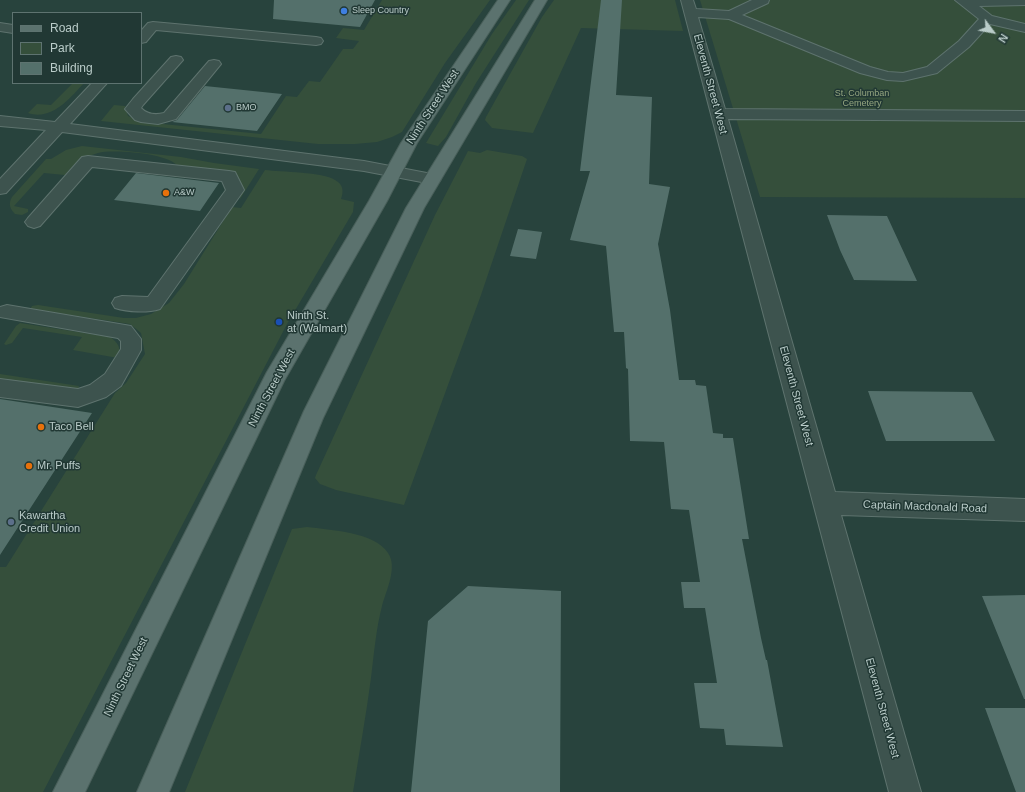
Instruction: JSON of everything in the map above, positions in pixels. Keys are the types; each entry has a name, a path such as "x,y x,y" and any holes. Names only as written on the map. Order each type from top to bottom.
{"main road":[{"name":"Ninth Street West","path":"69,792 275,378 409,143 504,0"},
{"path":"153,792 312,418 414,208 541,0"}],"street":[{"path":"731,15 763,0"},
{"path":"964,1 1025,2"},
{"path":"964,1 987,19 1025,28"},
{"path":"689,7 731,15 865,70 887,76 903,76 932,70 964,44 987,19"},
{"name":"Eleventh Street West","path":"689,7 905,792"},
{"path":"142,38 153,26 316,41"},
{"path":"0,27 12,29"},
{"path":"176,60 133,109 141,117 158,119 170,116 214,64"},
{"path":"0,189 99,84"},
{"path":"718,114 1025,116"},
{"path":"0,121 59,127 364,166 432,179"},
{"path":"34,222 88,161 229,176 235,190 153,304 122,302"},
{"path":"0,388 78,398 98,391 113,380 131,350 131,339 124,331 7,312"},
{"name":"Captain Macdonald Road","path":"825,503 1025,510"}],"green space":[{"path":"382,0 490,0 445,63 402,132 392,137 377,142 355,144 318,144 101,121 114,105 125,106 128,116 143,122 261,134 286,96 297,97 309,81 320,82 343,49 353,49 359,41 336,38 343,28 364,30"},
{"path":"516,0 529,0 476,83 446,137 438,146 426,143 492,34"},
{"path":"554,0 675,0 683,31 581,28 533,133 492,128 485,120 486,117 542,17"},
{"name":"St. Columban Cemetery","path":"700,0 1025,0 1025,198 760,197"},
{"path":"72,84 83,84 60,107 53,111 37,115 28,113 37,104 51,105"},
{"path":"82,146 181,157 259,169 240,199 241,187 178,167 173,162 165,158 128,152 98,153 79,161 65,175 44,173 14,206 28,209 28,212 22,215 15,214 10,206 12,197 46,159 51,159 66,150"},
{"path":"487,150 522,156 527,159 481,295 404,505 336,490 320,484 315,478 316,475 435,215 468,151 480,153"},
{"path":"265,170 329,177 340,184 342,188 341,199 354,202 353,212 287,324 43,792 0,792 0,567 6,567 115,393 126,383 145,354 141,333 130,324 30,309 32,306 38,305 124,318 136,318 151,314 169,303 184,284 232,207 241,208"},
{"path":"20,323 110,337 115,341 120,352 118,358 73,350 82,337 23,328 12,343 6,345 4,344 16,326"},
{"path":"0,374 79,386 78,389 73,390 0,379"},
{"path":"307,527 363,536 382,546 391,559 392,572 378,624 353,792 185,792 292,529"}],"building":[{"path":"274,0 375,0 360,27 273,19"},
{"path":"601,0 622,0 616,95 652,97 649,184 670,187 658,244 670,310 679,380 695,380 696,385 706,386 713,433 723,434 723,438 733,438 749,539 742,539 783,747 726,745 724,729 700,728 694,683 717,683 705,608 684,608 681,582 700,582 689,510 671,509 664,442 630,441 628,369 626,368 624,332 614,332 606,246 570,240 590,171 580,171"},
{"name":"BMO","path":"205,86 282,94 257,131 172,122 177,120"},
{"name":"A&W","path":"136,173 219,183 200,211 114,200"},
{"path":"827,215 887,216 917,281 854,280 840,250"},
{"path":"518,229 542,232 536,259 510,256"},
{"path":"868,391 972,392 995,441 886,441"},
{"path":"0,399 92,413 0,555"},
{"path":"468,586 561,591 560,792 411,792 428,621"},
{"path":"1025,595 1025,699 1024,699 982,596"},
{"path":"985,708 1025,708 1025,792 1016,792"}],"place":[{"name":"Sleep Country","path":"344,11"},
{"name":"BMO","path":"228,108"},
{"name":"A&W","path":"166,193"},
{"name":"Ninth St. at (Walmart)","path":"279,322"},
{"name":"Taco Bell","path":"41,427"},
{"name":"Mr. Puffs","path":"29,466"},
{"name":"Kawartha Credit Union","path":"11,522"}]}
